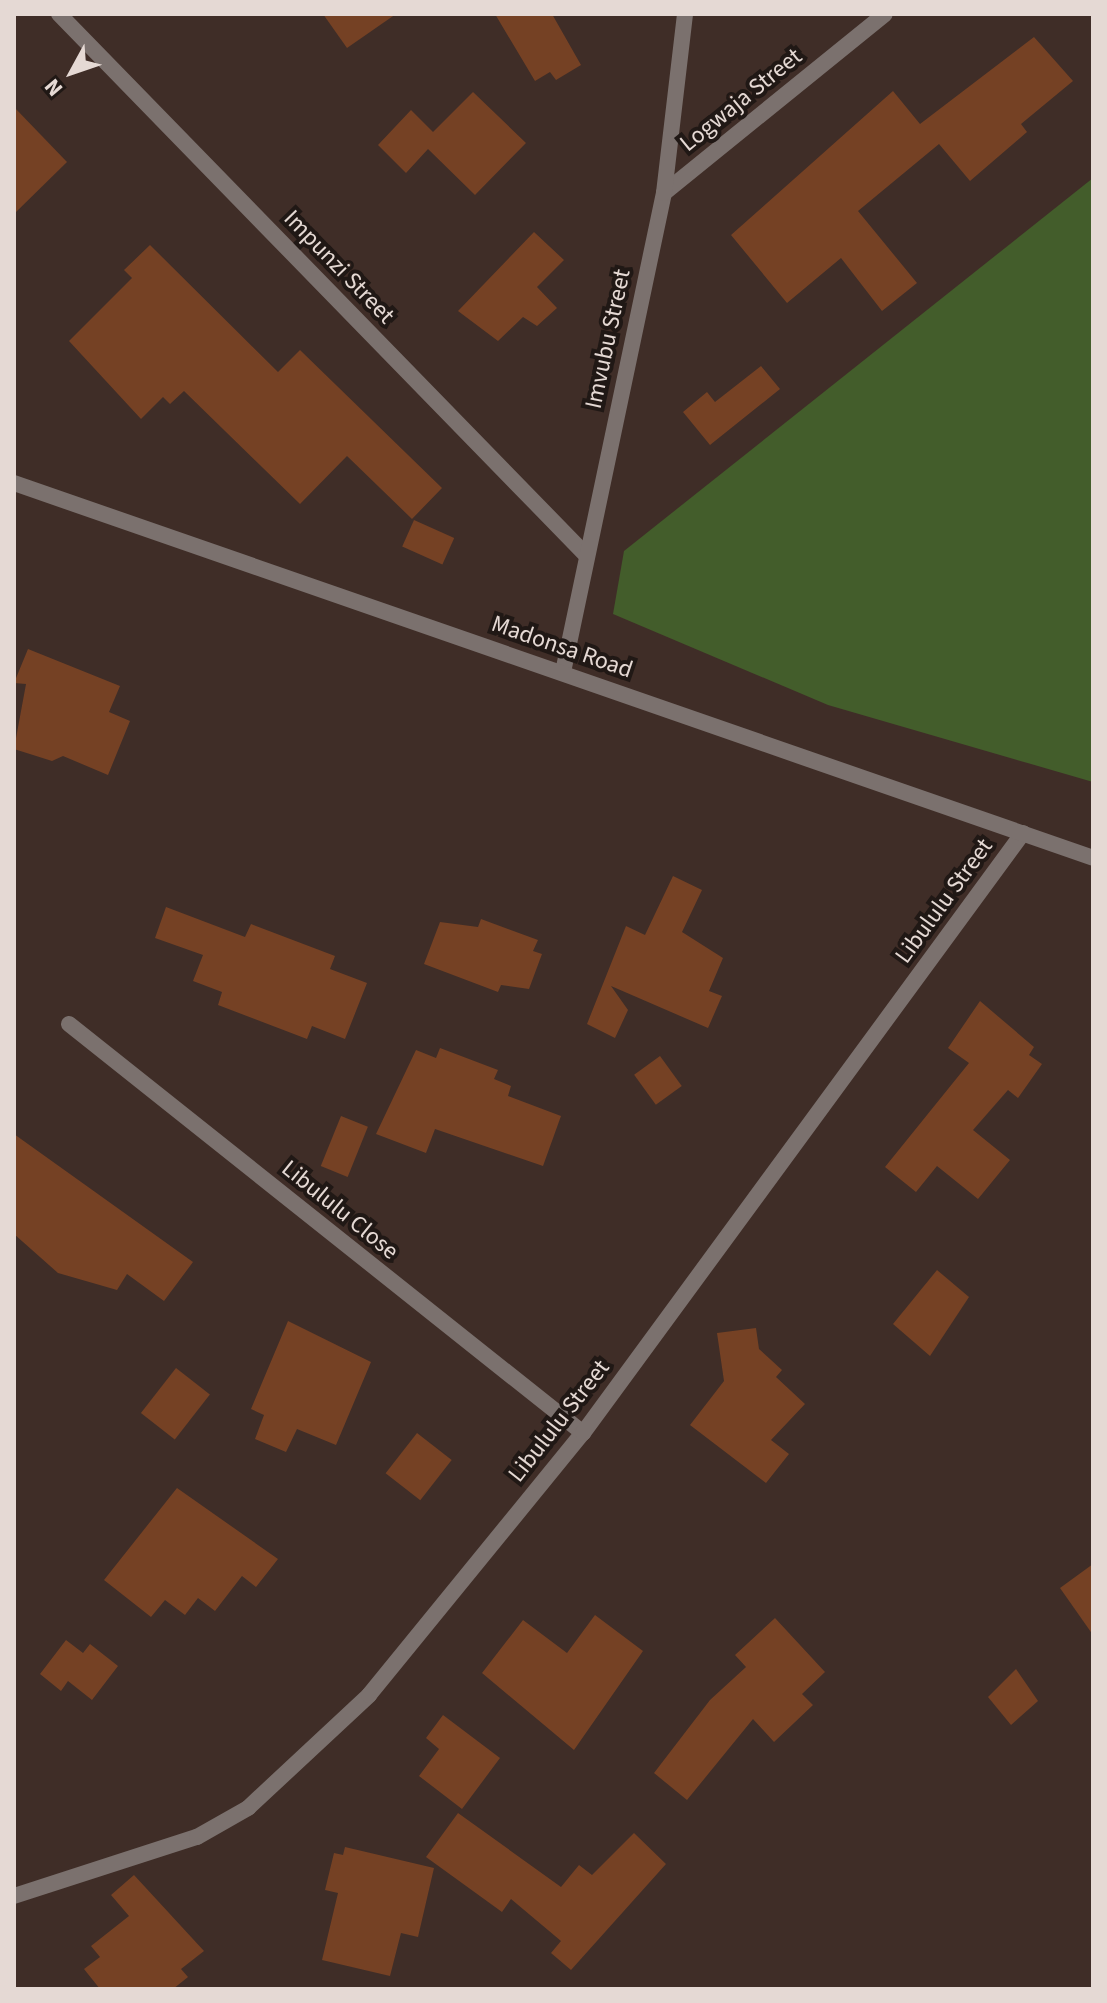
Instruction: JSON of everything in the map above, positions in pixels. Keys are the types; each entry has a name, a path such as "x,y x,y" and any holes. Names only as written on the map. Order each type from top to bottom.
{"street":[{"name":"Impunzi Street","path":"59,14 585,554"},
{"name":"Imvubu Street","path":"563,672 585,554 664,193 685,14"},
{"name":"Logwaja Street","path":"664,193 885,14"},
{"name":"Madonsa Road","path":"14,483 1093,858"},
{"name":"Libululu Street","path":"14,1896 197,1837 248,1808 369,1695 583,1433 1023,833"},
{"name":"Libululu Close","path":"69,1024 583,1433"}],"green space":[{"path":"1093,178 1093,782 828,705 613,614 624,551"}],"building":[{"path":"323,14 396,14 347,48"},
{"path":"495,14 552,14 581,65 556,80 550,72 535,81"},
{"path":"1034,37 1073,81 1021,124 1027,132 970,181 939,144 858,211 917,283 882,311 841,258 787,303 731,235 893,91 920,124"},
{"path":"473,92 526,143 475,195 428,149 406,173 378,145 411,110 433,132"},
{"path":"14,107 67,162 14,214"},
{"path":"534,232 564,260 537,287 557,308 537,326 523,317 498,341 458,311"},
{"path":"150,245 278,372 300,350 442,488 412,519 347,456 300,504 184,391 170,404 163,397 141,419 69,341 132,278 124,270"},
{"path":"761,366 780,389 710,445 683,412 707,392 715,402"},
{"path":"414,520 454,538 442,564 402,546"},
{"path":"28,649 120,686 109,712 130,721 108,775 63,756 52,761 14,749 26,684 14,683"},
{"path":"673,876 702,890 682,932 723,958 709,991 722,996 708,1028 611,986 628,1010 615,1038 587,1024 626,926 645,935"},
{"path":"166,907 245,937 251,924 335,956 330,969 367,983 345,1039 312,1026 307,1039 218,1005 222,992 193,981 203,955 155,938"},
{"path":"481,919 538,940 533,951 542,954 529,989 501,985 498,992 424,964 440,922 478,927"},
{"path":"980,1001 1034,1047 1029,1055 1042,1064 1018,1098 1008,1090 973,1130 1010,1160 978,1199 937,1166 916,1192 885,1167 969,1063 948,1048"},
{"path":"440,1048 498,1070 494,1079 511,1086 508,1096 561,1116 543,1166 435,1129 426,1153 376,1134 416,1050 436,1058"},
{"path":"660,1056 682,1086 656,1105 634,1075"},
{"path":"341,1116 368,1127 348,1177 321,1166"},
{"path":"14,1134 193,1262 164,1301 127,1274 117,1290 58,1273 14,1234"},
{"path":"937,1270 969,1297 930,1356 893,1324"},
{"path":"288,1321 371,1362 336,1445 297,1429 286,1452 255,1439 264,1415 251,1409"},
{"path":"756,1328 759,1349 782,1370 776,1377 805,1404 771,1440 789,1454 766,1483 690,1425 724,1381 717,1333"},
{"path":"176,1368 210,1394 175,1439 141,1413"},
{"path":"417,1433 452,1460 420,1500 386,1473"},
{"path":"177,1488 278,1559 256,1587 242,1576 215,1611 198,1598 185,1615 165,1600 151,1617 104,1580"},
{"path":"1093,1564 1093,1635 1060,1588"},
{"path":"595,1615 643,1651 574,1750 482,1673 523,1620 567,1653"},
{"path":"775,1618 825,1672 802,1694 813,1705 774,1742 753,1719 687,1800 654,1773 710,1700 746,1667 735,1655"},
{"path":"66,1640 83,1653 90,1644 118,1666 92,1700 68,1681 61,1691 40,1674"},
{"path":"1016,1669 1038,1701 1011,1725 988,1697"},
{"path":"443,1715 500,1758 462,1809 419,1776 439,1749 426,1738"},
{"path":"458,1813 561,1887 579,1865 592,1875 634,1833 666,1864 571,1970 551,1953 561,1941 511,1899 502,1912 426,1857"},
{"path":"345,1847 434,1868 418,1937 401,1933 390,1976 322,1960 338,1893 325,1890 334,1853 343,1855"},
{"path":"134,1875 204,1951 181,1969 188,1977 173,1989 100,1989 84,1969 100,1957 91,1946 129,1916 111,1895"}]}
